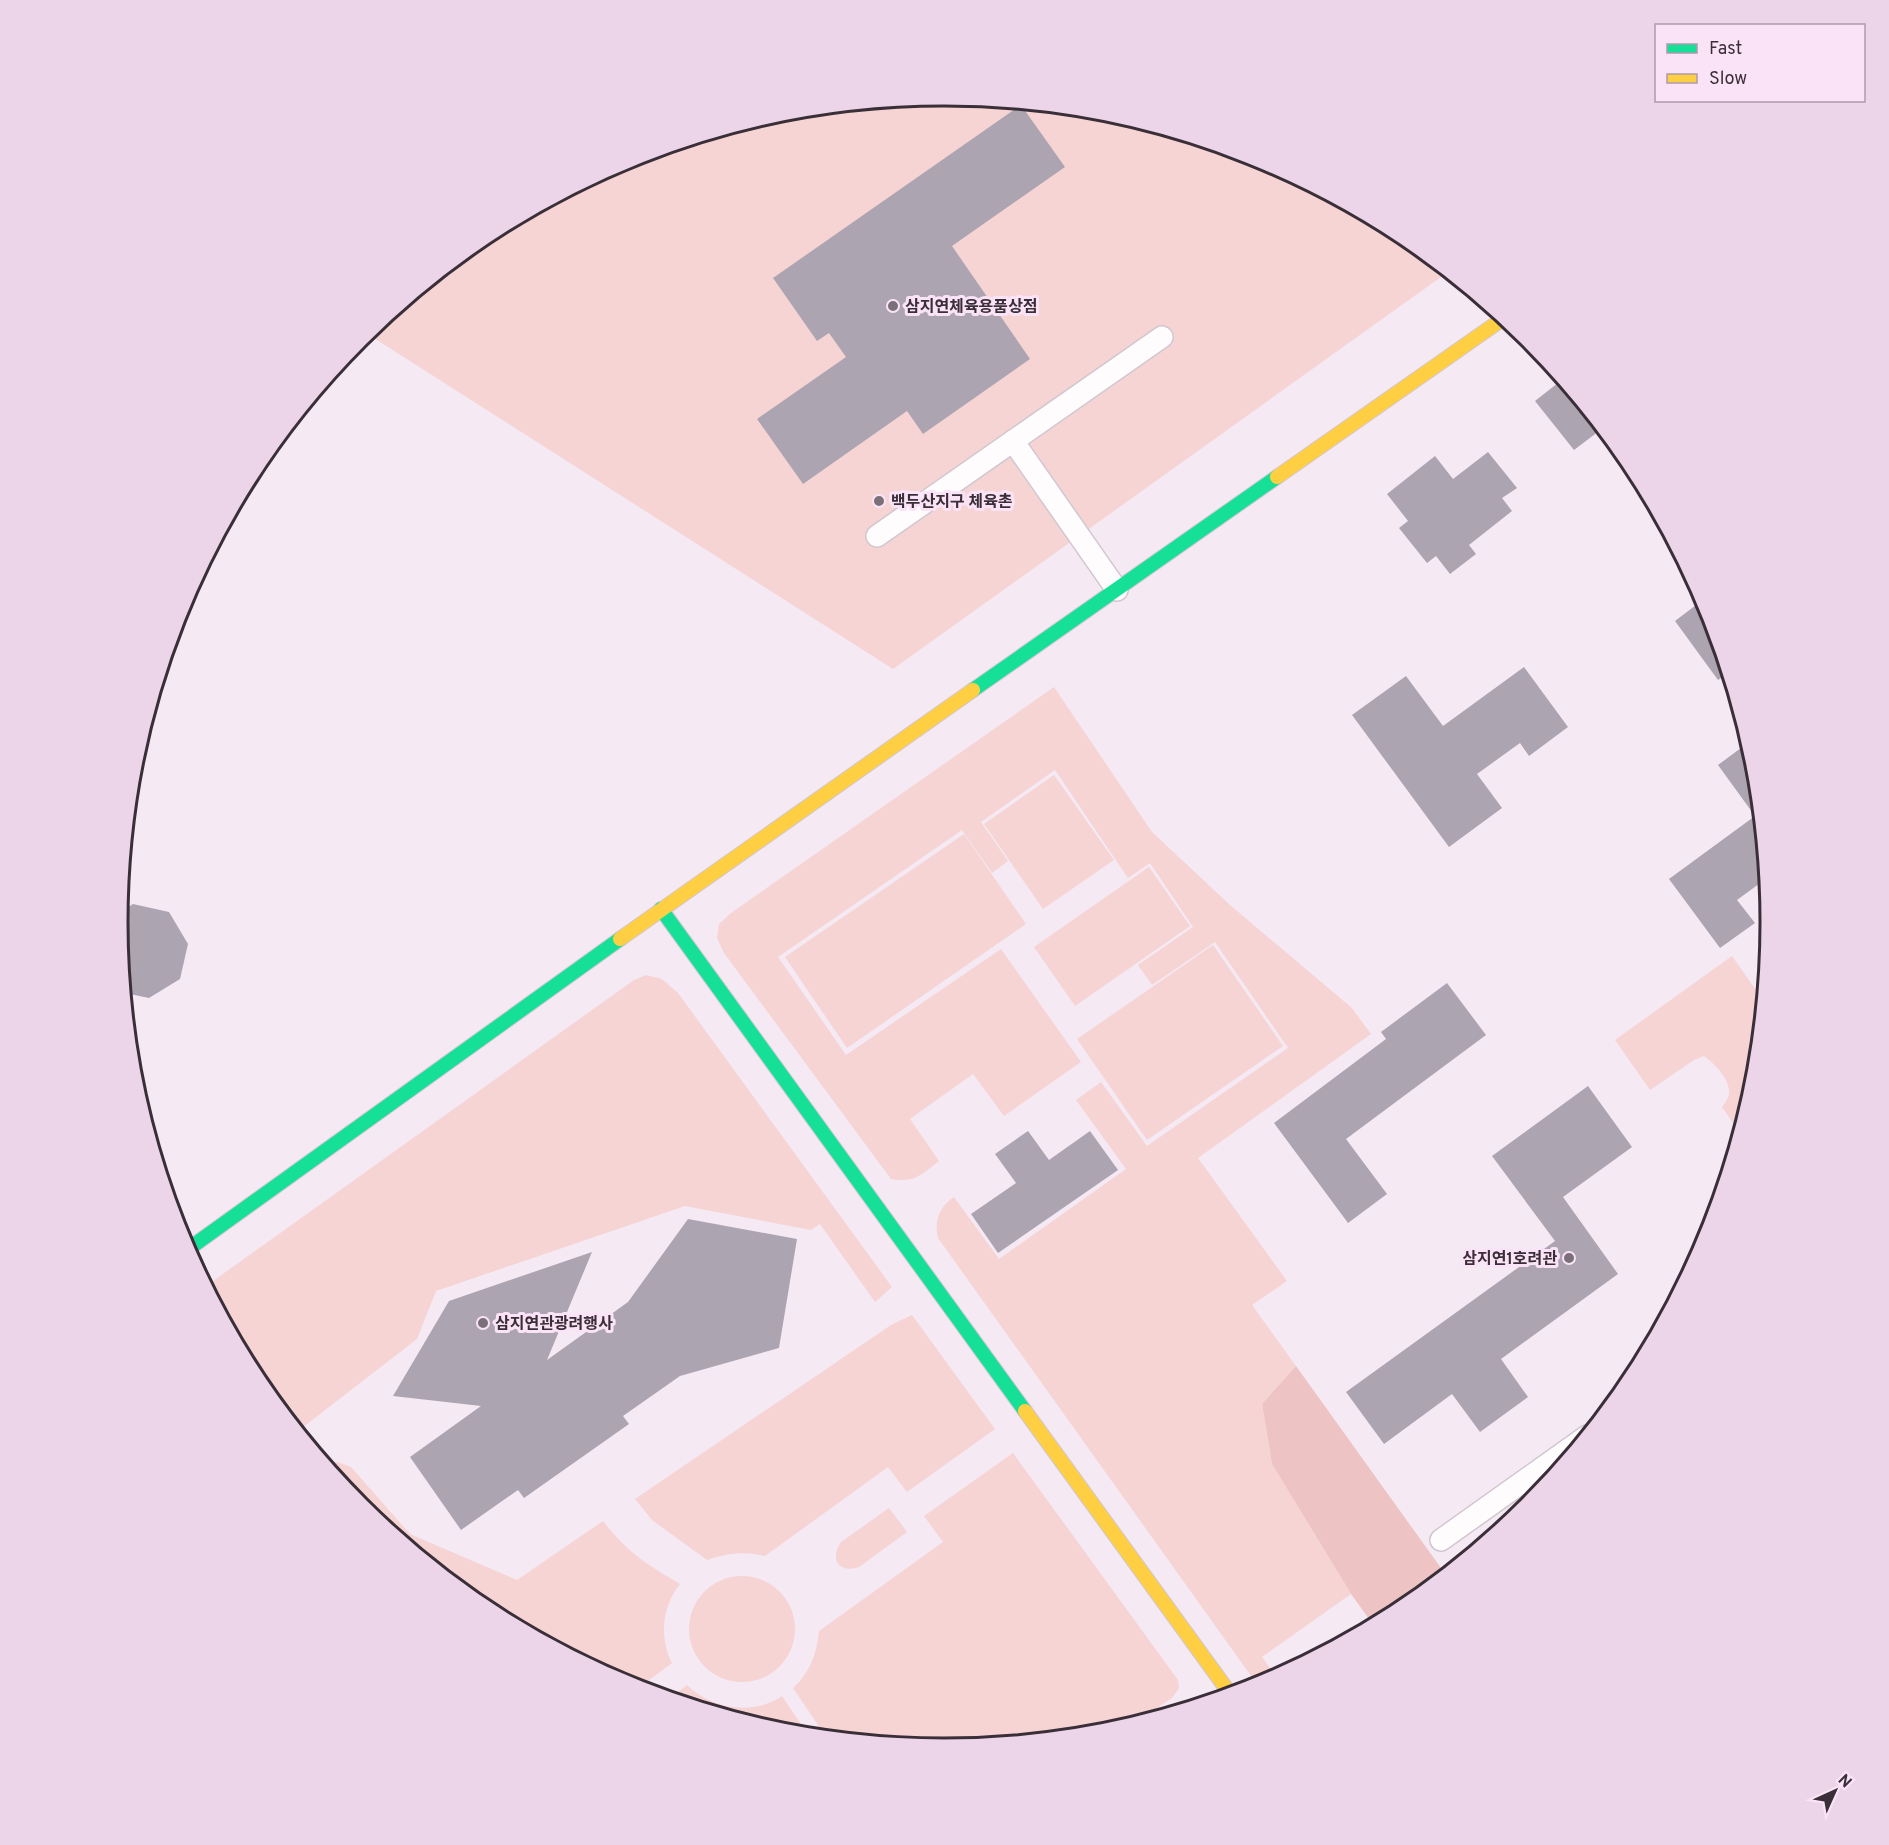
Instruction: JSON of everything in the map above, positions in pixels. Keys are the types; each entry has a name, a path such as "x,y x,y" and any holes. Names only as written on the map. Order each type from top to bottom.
{"street":[{"path":"195,1244 661,909 1497,323"},
{"path":"661,909 1226,1688"}],"lane":[{"path":"877,536 1162,337"},
{"path":"1013,441 1117,590"},
{"path":"1441,1540 1551,1468"}],"shaded area":[{"name":"백두산지구 체육촌","path":"944,106 1051,113 1156,134 1257,169 1305,191 1398,244 1442,276 893,669 375,339 406,309 491,244 536,216 632,169 733,134 838,113 891,108"},
{"path":"1054,687 1152,832 1230,905 1352,1008 1371,1034 1198,1158 1287,1281 1252,1305 1296,1366 1262,1404 1272,1464 1351,1594 1262,1657 1271,1670 1252,1678 938,1238 937,1232 937,1220 941,1210 954,1197 999,1259 1126,1169 1076,1100 1101,1082 1147,1146 1288,1048 1215,942 1152,985 1138,965 1193,927 1150,863 1128,878 1055,770 981,822 1008,861 992,873 962,830 778,957 846,1055 1001,949 1081,1062 1004,1116 973,1074 910,1119 939,1161 917,1177 899,1180 891,1179 724,953 717,938 719,924 731,913"},
{"path":"1054,775 1114,860 1043,909 984,824"},
{"path":"964,834 1026,924 847,1048 785,957"},
{"path":"1149,867 1190,926 1075,1006 1034,947"},
{"path":"1213,945 1283,1046 1147,1140 1077,1039"},
{"path":"1732,956 1757,992 1754,1029 1735,1126 1722,1107 1729,1095 1725,1078 1704,1056 1694,1060 1650,1090 1615,1040"},
{"path":"646,975 662,979 678,993 892,1287 875,1302 820,1224 811,1230 685,1206 436,1291 417,1339 303,1427 266,1376 212,1281 634,980"},
{"path":"912,1315 995,1429 907,1492 888,1467 765,1556 736,1553 707,1560 652,1520 635,1499 891,1325"},
{"path":"1296,1366 1442,1569 1369,1619 1351,1594 1272,1464 1262,1404"},
{"path":"1013,1453 1178,1680 1179,1688 1172,1698 1150,1712 1104,1723 1051,1732 998,1737 891,1737 821,1729 793,1688 804,1676 812,1662 819,1631 943,1542 924,1516"},
{"path":"332,1462 351,1467 410,1534 517,1580 603,1521 638,1557 680,1584 669,1602 664,1622 665,1643 672,1663 647,1682 584,1654 536,1629 491,1601 406,1536"},
{"path":"889,1508 907,1532 859,1567 852,1569 841,1567 836,1554 841,1542"},
{"path":"742,1576 762,1580 780,1591 791,1609 795,1629 791,1649 780,1667 762,1678 742,1682 722,1678 704,1667 693,1649 689,1629 693,1609 704,1591 722,1580"},
{"path":"687,1685 708,1700 746,1708 771,1702 782,1696 802,1726 733,1711 677,1693"}],"building":[{"name":"삼지연체육용품상점","path":"1014,110 1025,111 1065,167 952,246 1030,359 923,434 907,411 803,484 757,419 846,357 829,333 817,341 773,278"},
{"path":"1557,383 1597,433 1574,450 1535,401"},
{"path":"1488,452 1517,488 1502,498 1512,511 1469,545 1476,554 1450,574 1436,556 1427,563 1399,528 1408,521 1387,494 1435,456 1453,479"},
{"path":"1696,605 1722,677 1718,680 1675,621"},
{"path":"1524,667 1568,727 1529,756 1520,743 1477,774 1502,808 1449,847 1352,715 1406,676 1443,726"},
{"path":"1741,748 1754,814 1718,765"},
{"path":"1754,817 1759,884 1737,900 1755,923 1720,948 1669,879"},
{"path":"133,904 169,912 188,944 180,979 149,998 132,994 129,907"},
{"path":"1447,983 1486,1035 1346,1139 1387,1194 1348,1223 1274,1123 1386,1039 1381,1032"},
{"name":"삼지연1호려관","path":"1588,1086 1632,1147 1563,1197 1618,1274 1501,1359 1528,1397 1480,1432 1452,1394 1384,1444 1346,1392 1555,1241 1492,1156"},
{"path":"1028,1131 1049,1160 1090,1131 1118,1170 998,1253 971,1214 1016,1183 995,1154"},
{"path":"688,1219 797,1239 779,1348 680,1376 623,1416 629,1424 524,1498 518,1490 461,1530 410,1457 481,1406 393,1396 449,1301 592,1252 547,1360 628,1302"}],"traffic: fast":[{"path":"973,690 1277,477"},
{"path":"661,909 1025,1411"},
{"path":"195,1244 620,939"}],"traffic: slow":[{"path":"1277,477 1497,323"},
{"path":"620,939 973,690"},
{"path":"1025,1411 1226,1688"}],"place":[{"name":"삼지연체육용품상점","path":"893,306"},
{"name":"백두산지구 체육촌","path":"879,501"},
{"name":"삼지연1호려관","path":"1569,1258"},
{"name":"삼지연관광려행사","path":"483,1323"}]}
